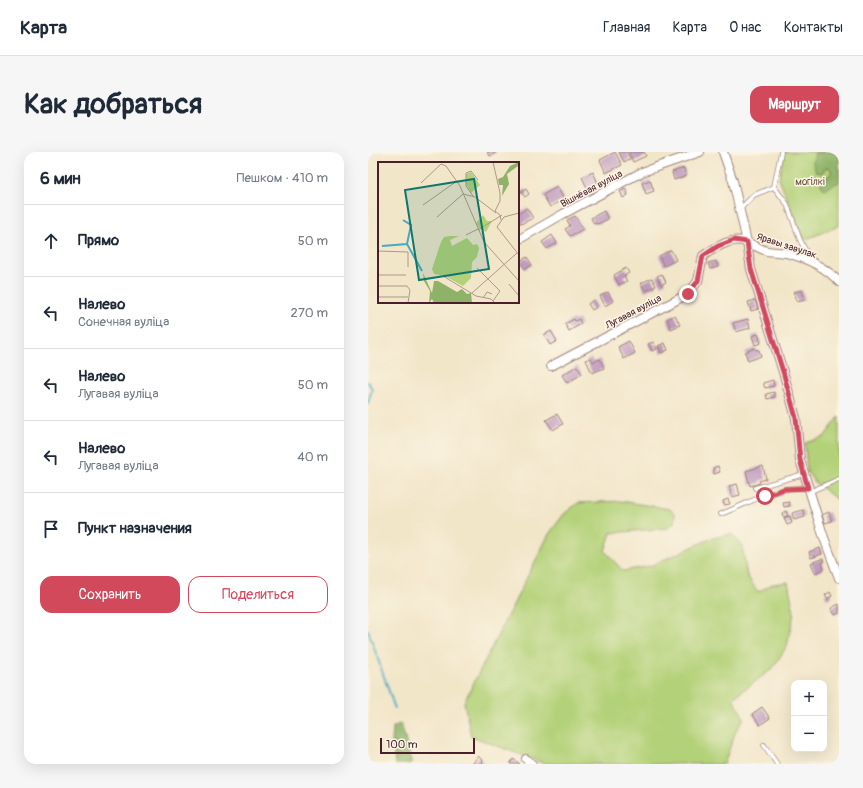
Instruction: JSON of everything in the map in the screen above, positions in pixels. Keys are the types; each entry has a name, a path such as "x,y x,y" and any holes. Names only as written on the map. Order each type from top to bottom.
{"street":[{"name":"Вішнёвая вуліца","path":"519,239 642,172 700,152"},
{"path":"723,152 733,181 740,210 751,269 796,418 800,460 823,535 839,578"},
{"name":"Лугавая вуліца","path":"551,366 688,294 698,281 703,256 718,246 734,240 747,242"},
{"name":"Яравы завулак","path":"747,242 766,251 785,253 811,262 823,268 839,282"}],"lane":[{"path":"781,152 774,187 787,204 800,240 811,262"},
{"path":"740,210 754,195 774,187"},
{"path":"755,488 804,474"},
{"path":"721,514 741,506 753,499 784,489 809,490 839,479"},
{"path":"764,745 777,764"}],"green space":[{"name":"могілкі","path":"784,152 839,152 839,226 804,240 779,179"},
{"path":"837,152 839,154 839,182 824,189 821,185 822,180 831,174 831,169 827,167 822,173 816,172 813,163 815,153"},
{"path":"839,417 839,501 815,483 807,472 805,443 824,437"},
{"path":"621,501 670,509 675,514 674,523 668,528 611,533 605,551 623,571 650,566 712,538 732,534 742,545 747,576 758,592 772,584 788,582 794,613 787,646 772,669 733,698 744,718 735,733 724,764 545,764 471,736 464,702 549,534 564,514 578,503"},
{"path":"401,723 412,764 395,764 392,741 393,727"}],"building":[{"path":"487,152 497,152 490,156"},
{"path":"615,152 622,165 606,173 600,160"},
{"path":"619,152 627,152 630,159 624,162"},
{"path":"629,152 644,152 646,156 633,162"},
{"path":"684,168 686,176 674,180 672,172"},
{"path":"593,172 598,183 587,188 582,177"},
{"path":"650,180 654,191 646,194 642,183"},
{"path":"557,187 564,199 550,207 543,195"},
{"path":"526,189 529,194 525,197 521,192"},
{"path":"626,189 628,195 623,198 620,191"},
{"path":"527,208 533,218 521,224 519,221 519,213"},
{"path":"604,211 608,219 598,224 594,224 591,218"},
{"path":"575,216 583,229 570,236 565,229 570,226 567,220"},
{"path":"552,235 557,243 547,249 542,242"},
{"path":"671,250 676,260 664,266 659,256"},
{"path":"527,257 532,265 525,269 520,261"},
{"path":"716,261 718,267 710,269 708,263"},
{"path":"626,268 629,273 624,276 627,281 619,285 614,275"},
{"path":"662,274 666,282 661,285 657,276"},
{"path":"652,278 656,286 645,291 641,283"},
{"path":"802,290 805,300 797,302 794,292"},
{"path":"608,292 613,301 605,306 600,296"},
{"path":"593,300 597,307 592,310 588,304"},
{"path":"755,300 758,309 751,311 748,302"},
{"path":"675,315 680,325 671,329 667,319"},
{"path":"574,319 575,321 579,319 581,324 569,331 565,324"},
{"path":"748,319 750,328 736,332 733,323"},
{"path":"551,331 557,341 550,345 544,335"},
{"path":"758,334 761,343 755,345 752,336"},
{"path":"629,341 635,353 624,359 618,347"},
{"path":"653,342 657,349 652,351 648,344"},
{"path":"665,343 668,350 661,353 658,346"},
{"path":"755,348 756,350 759,350 761,356 748,361 745,352"},
{"path":"591,358 593,362 600,359 604,368 592,373 586,360"},
{"path":"577,366 582,374 567,383 562,375"},
{"path":"773,380 774,386 765,388 763,383"},
{"path":"774,392 775,397 767,399 766,394"},
{"path":"557,414 563,424 553,430 546,420"},
{"path":"718,466 720,472 714,474 713,468"},
{"path":"763,466 766,479 759,481 760,483 750,486 746,471"},
{"path":"737,484 740,495 732,497 729,486"},
{"path":"728,499 730,504 724,505 723,501"},
{"path":"789,502 790,506 784,507 783,503"},
{"path":"803,510 805,517 794,520 792,513"},
{"path":"786,511 788,516 783,517 782,513"},
{"path":"829,512 832,521 825,523 822,515"},
{"path":"790,516 792,523 787,525 784,518"},
{"path":"820,548 822,554 811,558 809,552"},
{"path":"823,559 824,562 822,563 824,569 815,573 811,563"},
{"path":"830,592 832,596 827,599 825,595"},
{"path":"839,604 839,613 835,615 831,608"},
{"path":"762,707 770,718 760,725 752,714"},
{"path":"478,756 483,761 481,764 474,764 473,763"},
{"path":"513,759 520,764 510,764"}],"waterway":[{"path":"368,382 372,389 368,403"},
{"path":"368,630 395,709"}],"route":[{"path":"688,294 698,281 703,256 718,246 734,240 747,242 751,269 796,418 800,460 808,488 784,489 765,496"}]}
